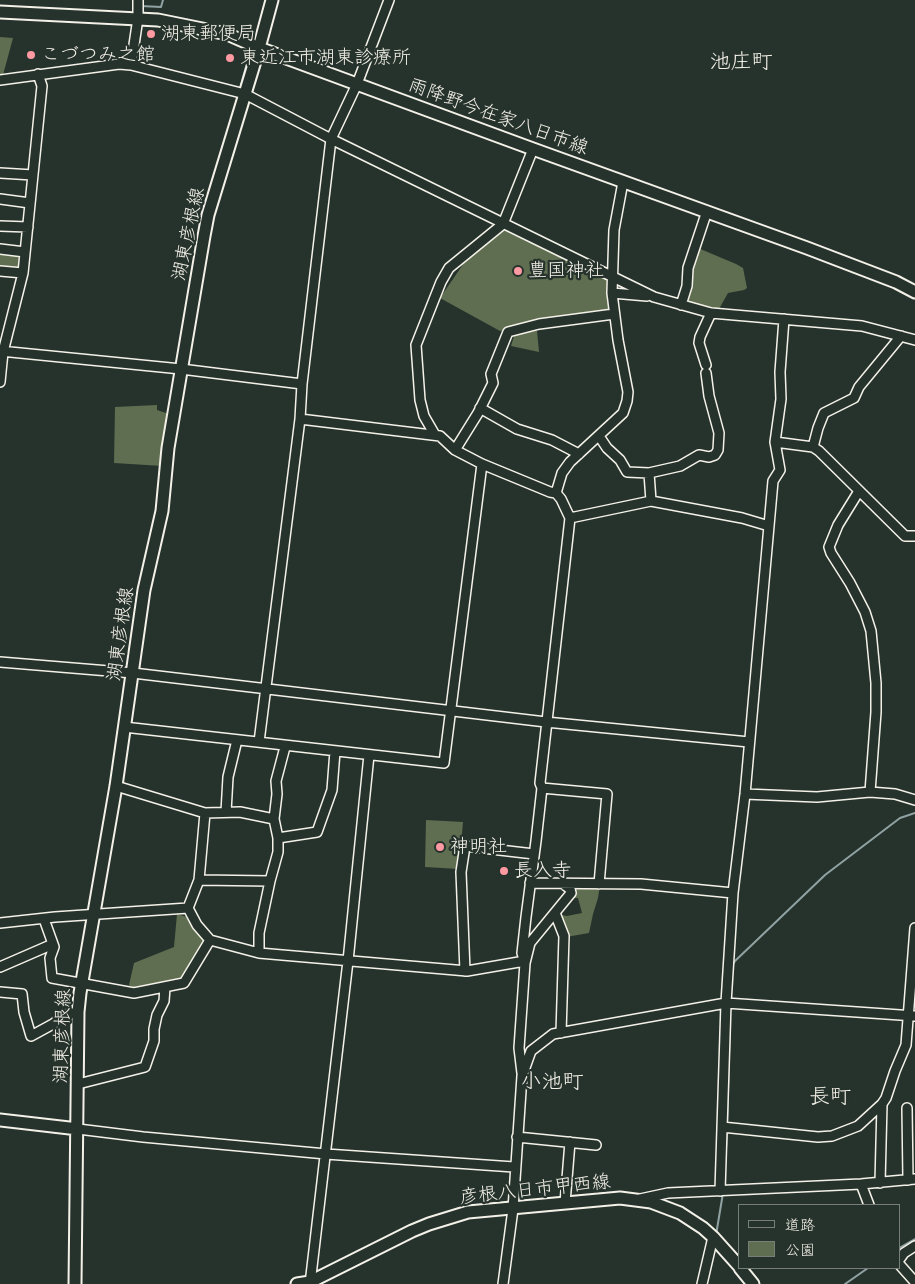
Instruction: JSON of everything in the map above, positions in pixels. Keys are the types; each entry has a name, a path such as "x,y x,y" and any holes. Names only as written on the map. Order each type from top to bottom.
{"main road":[{"name":"湖東彦根線","path":"74,1284 78,1129 78,1012 82,983 116,786 144,590 162,511 168,448 208,216 272,0"},
{"name":"雨降野今在家八日市線","path":"0,12 138,18 158,20 227,34 259,48 707,211 896,282 915,292"},
{"path":"0,1120 78,1129"},
{"name":"彦根八日市甲西線","path":"296,1284 310,1283 412,1230 468,1212 603,1199 638,1199 668,1207 703,1228 738,1266"},
{"name":"彦根八日市甲西線","path":"741,1269 753,1284"}],"street":[{"path":"131,65 138,18 138,0"},
{"path":"259,742 300,418 302,384 331,139 358,84 389,0"},
{"path":"0,80 119,64 131,65 245,94 331,139 654,297 711,314 862,326 915,340"},
{"path":"0,382 2,351 23,273 42,86 38,74"},
{"path":"435,435 424,416 420,400 416,345 441,282 449,268 503,224 533,149"},
{"path":"0,173 33,175"},
{"path":"556,493 562,473 579,454 623,413 627,400 628,392 612,293 614,230 624,182"},
{"path":"0,199 30,203"},
{"path":"681,305 687,286 688,268 707,211"},
{"path":"0,226 28,228"},
{"path":"0,250 25,252"},
{"path":"0,271 23,273"},
{"path":"612,293 654,297"},
{"path":"455,450 493,383 491,374 508,332 539,324 614,314"},
{"path":"599,436 607,448 620,460 627,472 649,473 680,466 700,455 709,457 715,455 718,450 719,433 709,396 706,369 699,343 700,336 711,314"},
{"path":"720,1191 726,1003 733,893 745,794 773,481 780,470 775,442 781,399 780,372 784,319"},
{"path":"813,447 824,414 854,398 859,387 901,336"},
{"path":"2,351 181,369 302,384"},
{"path":"480,408 517,429 552,440 579,454"},
{"path":"300,418 440,436 455,450 482,464 556,493 570,518 546,722 540,783 542,788 522,953 525,963"},
{"path":"775,442 813,447 820,451 905,536 915,536"},
{"path":"124,727 259,742 285,747 444,763 482,464"},
{"path":"649,473 651,501"},
{"path":"859,491 838,525 829,547 865,612 871,631 876,683 876,712 870,792"},
{"path":"570,518 651,501 742,518 769,526"},
{"path":"0,662 133,673 546,722 749,742"},
{"path":"226,812 228,777 236,740"},
{"path":"259,953 259,933 278,852 278,838 274,818 277,794 276,781 285,747"},
{"path":"278,838 317,832 332,790 335,751"},
{"path":"310,1283 348,961 369,755"},
{"path":"116,786 205,813 240,812 274,818"},
{"path":"542,788 607,794 599,884"},
{"path":"745,794 817,797 870,792 895,794 915,800"},
{"path":"188,908 199,880 205,813"},
{"path":"465,971 461,872 465,846 534,854"},
{"path":"199,880 270,881"},
{"path":"530,883 641,884 733,893"},
{"path":"503,1284 513,1209 514,1168 522,1076 519,1048 525,963 530,943 571,893 570,889 562,883"},
{"path":"0,923 188,908"},
{"path":"188,908 210,940 259,953 465,971 519,962 525,963"},
{"path":"555,913 564,936 561,1033"},
{"path":"44,918 54,947 50,958 52,978 134,993 184,983 210,940"},
{"path":"722,1127 818,1137 832,1136 858,1126 882,1104 906,1046 911,1016 915,928"},
{"path":"0,967 53,944"},
{"path":"78,1084 146,1067 154,1041 155,1022 164,1000 165,987"},
{"path":"0,992 22,994 24,1012 31,1036 65,1015 78,1012"},
{"path":"522,1076 531,1051 552,1034 726,1003 911,1016"},
{"path":"880,1183 882,1104"},
{"path":"638,1199 668,1193 911,1180 908,1108"},
{"path":"78,1129 326,1154 514,1168"},
{"path":"517,1137 596,1144"},
{"path":"565,1203 570,1142"},
{"path":"861,1184 869,1204"},
{"path":"702,1284 713,1237"},
{"path":"900,1260 904,1253 915,1246"},
{"path":"900,1263 915,1282"}],"green space":[{"path":"0,37 13,38 3,75 0,75"},
{"path":"505,230 609,280 608,316 500,331 440,298 466,260"},
{"path":"698,248 743,268 747,288 728,293 719,309 685,301 690,273"},
{"path":"0,253 20,254 22,257 19,270 0,269"},
{"path":"537,331 539,352 511,346 515,333"},
{"path":"157,405 157,410 169,414 163,466 114,463 115,407"},
{"path":"426,820 463,822 459,869 425,867"},
{"path":"576,885 600,885 598,898 589,933 566,937 559,918 561,915 567,916 582,913 578,898 574,898 572,890"},
{"path":"177,914 187,917 208,940 183,982 134,991 129,985 134,963 174,947"}],"waterway":[{"path":"141,6 161,7 163,0"},
{"path":"241,85 250,52"},
{"path":"732,966 825,875 900,818 915,813"},
{"path":"727,1125 730,1020"},
{"path":"725,1168 727,1130"},
{"path":"716,1235 723,1193"},
{"path":"900,1247 915,1239"},
{"path":"845,1284 867,1269"}],"place":[{"name":"湖東郵便局","path":"151,34"},
{"name":"こづつみ之館","path":"31,55"},
{"name":"東近江市湖東診療所","path":"230,58"},
{"name":"豊国神社","path":"518,271"},
{"name":"神明社","path":"440,847"},
{"name":"長入寺","path":"504,871"}],"district":[{"name":"池庄町","path":"741,63"},
{"name":"小池町","path":"552,1083"},
{"name":"長町","path":"830,1098"}]}
